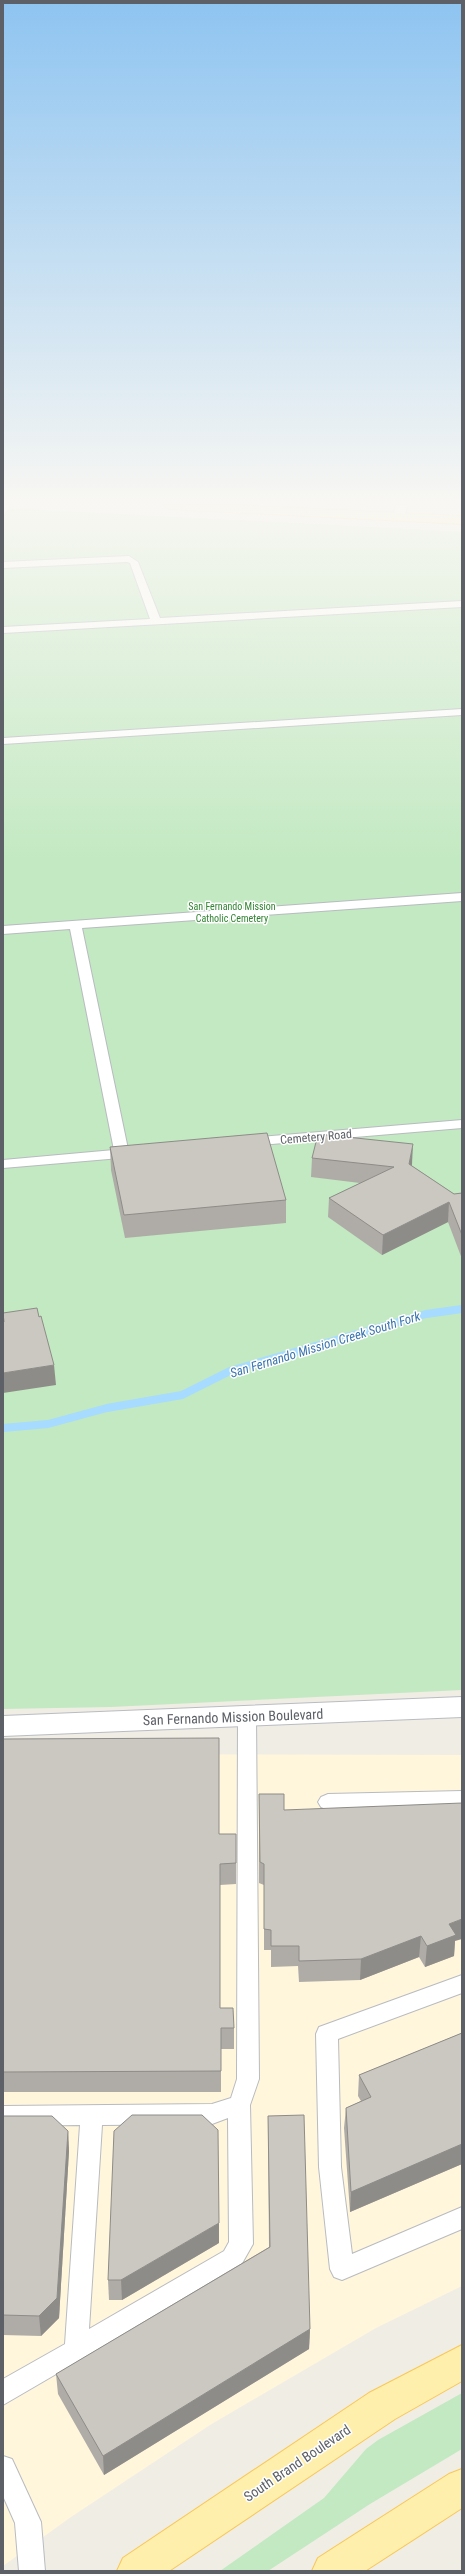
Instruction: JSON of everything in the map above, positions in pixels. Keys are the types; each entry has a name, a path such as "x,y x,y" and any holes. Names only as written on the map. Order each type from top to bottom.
{"main road":[{"name":"San Fernando Mission Boulevard","path":"3,1726 462,1707"},
{"name":"South Brand Boulevard","path":"136,2571 382,2406 462,2362"},
{"path":"331,2571 462,2487"}],"lane":[{"path":"3,630 86,625"},
{"path":"3,741 462,712"},
{"path":"3,930 462,897"},
{"path":"75,925 122,1154"},
{"name":"Cemetery Road","path":"232,1144 462,1124"},
{"path":"3,1164 145,1152"},
{"path":"3,2393 232,2258 241,2244 239,2106 248,2079 247,1716"},
{"path":"328,1802 462,1799"},
{"path":"462,1984 327,2034 330,2167 342,2269 462,2218"},
{"path":"3,2116 212,2114 239,2106"},
{"path":"76,2350 92,2115"},
{"path":"3,2468 28,2522 32,2571"}],"shaded area":[{"path":"3,1754 462,1755 462,2286 376,2328 210,2425 71,2517 3,2566"}],"green space":[{"name":"San Fernando Mission Catholic Cemetery","path":"3,625 462,625 462,1690 111,1707 3,1709"},
{"path":"462,2393 462,2449 370,2504 268,2571 220,2571 324,2498 366,2449 378,2440"}],"building":[{"path":"267,1133 286,1200 124,1215 110,1147"},
{"path":"318,1134 413,1144 409,1164 454,1194 462,1193 462,1235 449,1202 383,1235 329,1198 394,1167 312,1158"},
{"path":"37,1308 39,1317 41,1316 54,1365 3,1373 3,1313"},
{"path":"219,1738 219,1834 236,1834 236,1863 220,1864 220,2008 233,2008 234,2028 221,2028 221,2071 3,2072 3,1739"},
{"path":"259,1794 284,1794 284,1810 462,1803 462,1919 449,1924 456,1935 427,1946 421,1936 361,1959 299,1961 299,1946 271,1946 271,1930 264,1929 264,1864 260,1862"},
{"path":"462,2033 462,2144 351,2192 346,2108 371,2097 359,2075"},
{"path":"132,2115 202,2115 218,2130 219,2223 121,2280 108,2280 114,2131"},
{"path":"304,2115 310,2329 103,2456 56,2374 270,2247 268,2116"},
{"path":"3,2116 52,2116 68,2131 57,2298 39,2316 3,2315"}],"waterway":[{"name":"San Fernando Mission Creek South Fork","path":"3,1428 48,1424 107,1408 182,1395 230,1371 426,1314 462,1309"}]}
